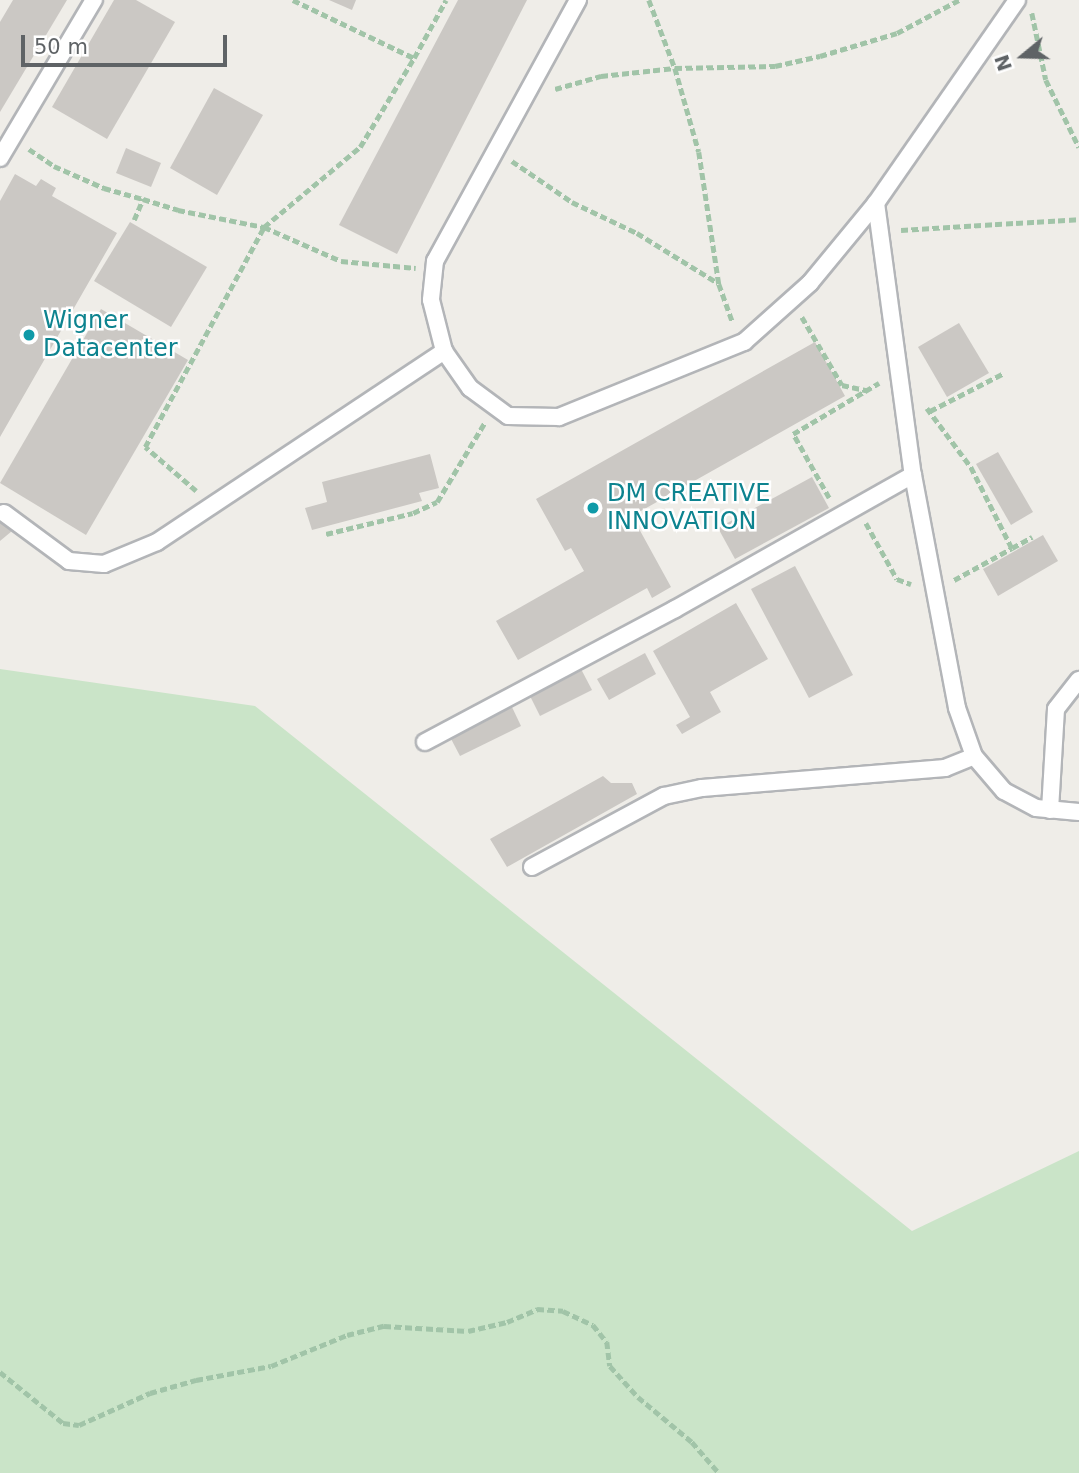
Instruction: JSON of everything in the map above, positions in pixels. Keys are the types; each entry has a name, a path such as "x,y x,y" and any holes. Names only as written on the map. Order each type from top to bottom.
{"lane":[{"path":"0,158 94,0"},
{"path":"578,0 435,261 431,300 444,351 470,388 508,416 559,417 744,342 810,283 876,203 1017,0"},
{"path":"876,203 913,475 957,708 974,756 1004,791 1036,808 1079,812"},
{"path":"4,513 69,561 104,564 157,542 444,351"},
{"path":"425,742 675,609 913,475"},
{"path":"1050,810 1056,709 1079,680"},
{"path":"532,867 664,796 702,788 945,768 974,756"}],"path":[{"path":"293,0 414,58"},
{"path":"212,505 145,447 264,227 360,146 446,0"},
{"path":"649,0 675,68 699,152 719,284 729,317 744,342"},
{"path":"527,92 552,90 601,76 675,68 775,66 897,33 959,0"},
{"path":"1031,10 1046,80 1079,147"},
{"path":"13,137 54,166 104,188 178,210 264,227 341,261 434,270"},
{"path":"496,149 572,202 637,233 719,284"},
{"path":"134,220 143,200"},
{"path":"879,233 1079,219"},
{"path":"792,300 842,385 867,390"},
{"path":"930,411 1002,374"},
{"path":"326,534 412,513 437,502 496,407"},
{"path":"857,507 897,579 934,591 1012,548"},
{"path":"0,1372 63,1423 79,1425 150,1393 196,1380 271,1366 346,1335 384,1326 468,1331 507,1322 537,1309 563,1311 593,1325 607,1342 610,1366 638,1397 692,1442 719,1473"}],"green space":[{"path":"0,669 255,706 912,1231 1079,1151 1079,1473 0,1473"}],"building":[{"path":"13,0 67,0 0,112 0,22"},
{"path":"114,0 136,0 175,22 107,139 52,107"},
{"path":"329,0 356,0 352,10"},
{"path":"458,0 527,0 397,254 339,225"},
{"path":"214,88 263,115 217,195 170,168"},
{"path":"126,148 161,163 151,187 116,173"},
{"name":"Wigner Datacenter","path":"15,174 36,186 41,179 56,188 52,196 117,233 0,437 0,201"},
{"path":"130,222 207,267 171,327 94,281"},
{"path":"101,309 188,360 86,535 0,483"},
{"path":"959,323 989,373 947,397 918,347"},
{"name":"DM CREATIVE INNOVATION","path":"815,342 845,396 632,516 671,587 652,598 647,588 518,660 496,621 584,571 571,548 565,551 536,499"},
{"path":"998,452 1033,512 1011,525 976,464"},
{"path":"430,454 439,488 419,493 422,501 312,530 305,508 327,502 322,482"},
{"path":"812,477 829,508 735,559 718,528"},
{"path":"2,519 12,531 0,541 0,521"},
{"path":"1043,535 1058,561 998,596 983,569"},
{"path":"795,566 853,675 809,698 751,589"},
{"path":"736,603 768,659 710,692 721,712 682,734 676,725 690,717 653,651"},
{"path":"645,653 656,674 609,700 597,679"},
{"path":"581,669 592,690 540,716 530,696"},
{"path":"511,705 521,726 460,756 449,735"},
{"path":"603,776 611,783 632,783 637,794 507,867 490,839"}],"place":[{"name":"Wigner Datacenter","path":"29,335"},
{"name":"DM CREATIVE INNOVATION","path":"593,508"}]}
